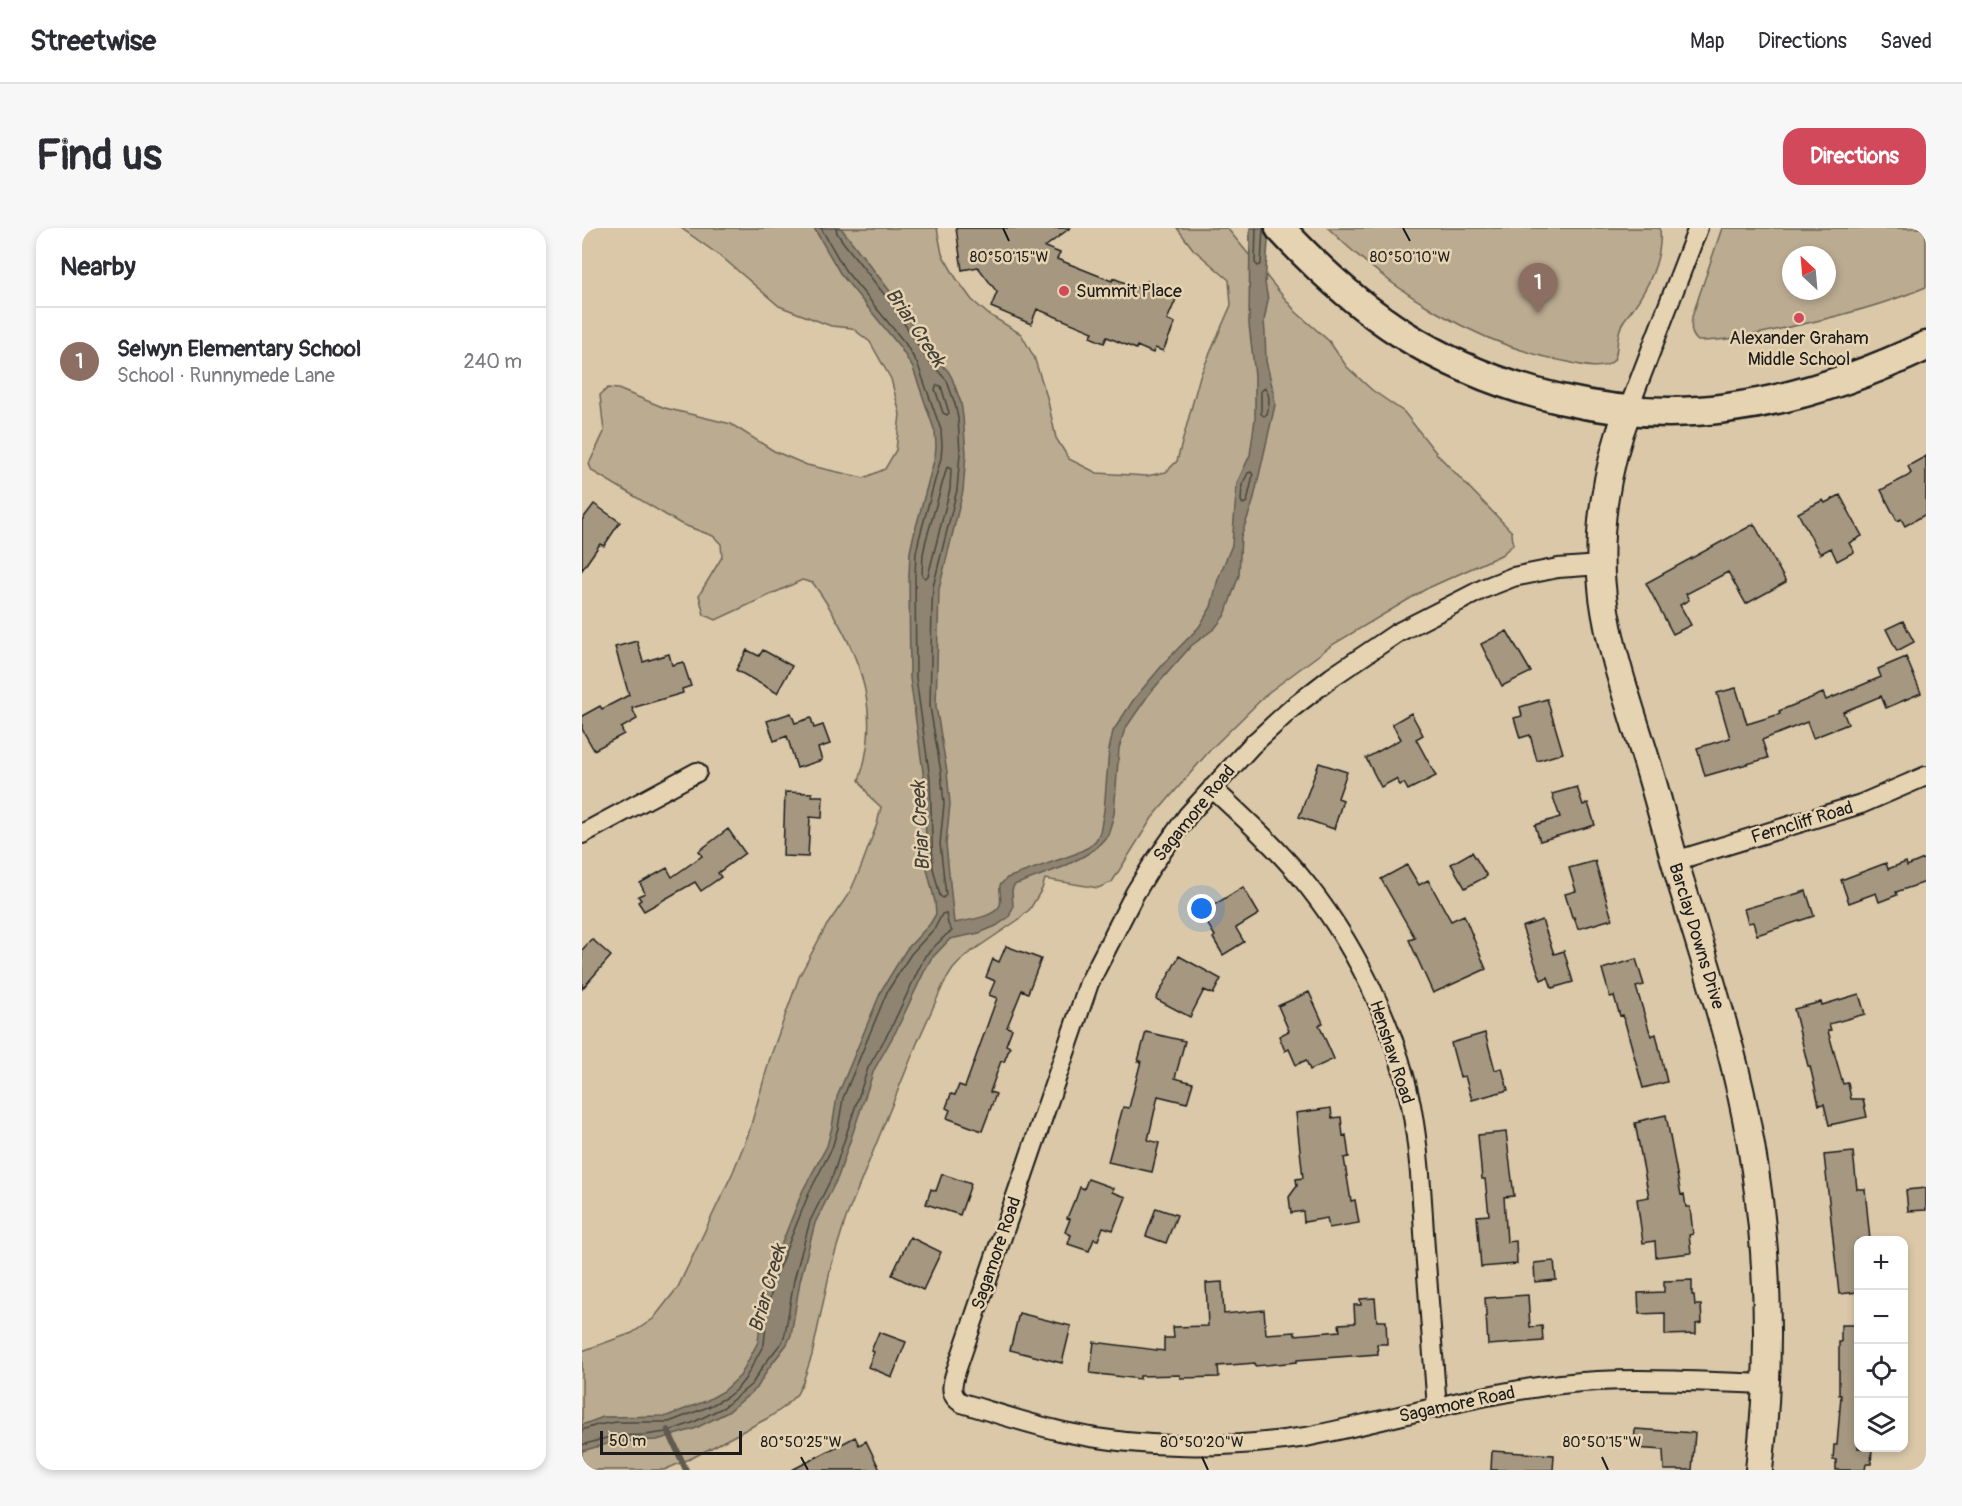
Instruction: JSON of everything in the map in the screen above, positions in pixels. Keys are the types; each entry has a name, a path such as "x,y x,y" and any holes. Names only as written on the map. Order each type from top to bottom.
{"main road":[{"path":"1280,228 1317,266 1353,298 1389,325 1427,348 1488,377 1565,400 1628,410 1696,411 1727,408 1765,401 1852,377 1926,346"}],"street":[{"path":"1628,410 1698,228"},
{"name":"Barclay Downs Drive","path":"1628,410 1618,437 1604,504 1601,528 1603,597 1621,675 1734,1064 1751,1148 1762,1227 1767,1294 1766,1384 1759,1470"},
{"name":"Sagamore Road","path":"1601,565 1558,568 1513,577 1464,598 1397,633 1292,708 1251,746 1188,815 1146,874 1089,983 957,1368 952,1383 952,1393 962,1403 1063,1431 1131,1441 1226,1445 1279,1441 1324,1433 1529,1389 1569,1383 1644,1380 1766,1384"},
{"path":"582,834 697,772"},
{"name":"Ferncliff Road","path":"1675,861 1861,804 1926,776"},
{"name":"Henshaw Road","path":"1212,788 1276,849 1327,911 1365,976 1392,1042 1410,1102 1418,1151 1437,1408"}],"shaded area":[{"path":"681,228 937,228 942,254 972,300 988,314 1021,334 1034,357 1047,397 1056,438 1069,459 1097,473 1147,476 1166,472 1177,461 1200,376 1231,305 1229,280 1193,249 1177,228 1227,228 1296,312 1329,341 1347,367 1372,390 1404,412 1437,454 1512,532 1513,545 1501,555 1426,589 1332,645 1269,692 1211,749 1152,818 1112,882 1098,888 1045,879 1030,909 1018,920 965,956 953,969 944,983 918,1041 846,1218 831,1266 812,1355 797,1394 783,1408 692,1458 664,1470 582,1470 582,1351 632,1333 653,1319 678,1287 733,1172 749,1132 770,1058 799,977 825,928 850,892 877,824 881,807 870,797 859,780 866,753 869,727 862,676 842,628 813,583 802,580 716,620 704,615 699,595 722,557 721,544 713,536 681,524 592,471 589,464 604,432 600,395 608,388 618,389 665,408 731,424 774,451 807,465 864,478 885,469 896,450 900,414 891,379 870,342 852,328 831,326 779,306 723,258"},
{"path":"1328,228 1660,228 1660,240 1656,265 1646,288 1619,331 1616,355 1612,362 1597,367 1534,354 1501,343 1438,313 1380,274"},
{"path":"1722,228 1926,228 1926,287 1835,317 1739,337 1698,341 1691,327 1692,317"}],"water":[{"name":"Briar Creek","path":"814,228 841,228 896,299 930,353 948,371 961,403 966,453 963,491 939,589 936,706 950,804 946,844 954,923 993,913 1001,903 1000,885 1007,878 1075,854 1089,847 1096,840 1104,811 1109,750 1113,731 1134,699 1199,627 1211,607 1218,579 1232,545 1237,483 1250,455 1255,419 1255,376 1249,324 1250,228 1269,228 1265,283 1268,300 1264,321 1266,361 1275,405 1253,502 1241,536 1239,575 1225,615 1215,628 1191,646 1149,694 1125,729 1119,748 1114,814 1108,835 1095,849 1084,856 1063,867 1014,885 1013,907 1009,917 996,926 979,933 950,939 931,959 874,1070 838,1177 815,1223 800,1281 791,1335 787,1344 757,1388 728,1412 694,1429 657,1440 614,1442 582,1451 582,1425 603,1417 667,1416 706,1401 724,1391 740,1376 758,1342 762,1305 770,1273 803,1190 827,1146 837,1097 882,989 906,950 936,914 927,869 924,779 910,678 909,576 913,538 935,457 935,432 913,368 900,347 840,273"}],"building":[{"name":"Summit Place","path":"956,228 1070,228 1045,247 1060,253 1057,259 1112,281 1113,278 1143,290 1147,281 1177,297 1167,320 1175,323 1163,351 1155,348 1153,353 1137,346 1136,349 1107,337 1104,343 1090,337 1093,332 1037,309 1031,324 991,307 997,292 978,267 962,270"},
{"path":"1926,456 1926,514 1905,526 1901,519 1897,521 1881,490 1908,476 1911,473 1908,466"},
{"path":"1840,495 1862,536 1849,543 1854,552 1837,561 1831,548 1820,554 1798,513 1823,500 1825,503"},
{"path":"594,504 620,522 604,546 600,544 582,570 582,520"},
{"path":"1754,524 1786,582 1746,604 1728,572 1686,594 1689,600 1680,605 1691,625 1673,634 1646,583"},
{"path":"1903,621 1914,642 1897,651 1886,629"},
{"path":"1507,631 1531,672 1502,686 1481,644"},
{"path":"637,641 643,662 669,654 672,665 683,662 691,686 682,689 683,693 632,708 637,719 621,728 624,734 594,750 582,729 582,716 629,695 615,647"},
{"path":"747,650 759,656 763,650 792,666 777,693 736,670"},
{"path":"1906,657 1921,693 1886,708 1881,696 1843,712 1848,724 1813,738 1807,722 1762,740 1768,758 1705,776 1697,748 1730,738 1717,693 1736,688 1747,724 1780,714 1779,711 1823,693 1826,700 1836,696 1881,677 1878,669"},
{"path":"1547,699 1563,753 1537,761 1530,735 1520,738 1514,718 1522,716 1520,707"},
{"path":"791,713 795,723 811,718 814,728 823,725 830,744 818,748 822,760 797,768 787,736 774,741 767,721"},
{"path":"1411,713 1423,735 1416,739 1436,776 1408,790 1404,783 1400,785 1396,779 1381,787 1366,758 1401,739 1392,724"},
{"path":"1319,763 1347,772 1338,798 1343,800 1334,829 1299,817"},
{"path":"1577,787 1583,805 1588,803 1595,825 1540,841 1535,825 1560,817 1552,794"},
{"path":"785,792 812,793 812,796 823,796 822,818 810,817 808,857 783,856"},
{"path":"728,829 745,853 718,873 721,877 701,891 695,882 644,911 638,902 641,900 638,896 645,893 640,883 667,868 672,877 702,856 699,851"},
{"path":"1472,852 1487,876 1465,888 1451,864"},
{"path":"1926,858 1926,882 1896,892 1897,895 1879,902 1876,893 1849,903 1841,880 1886,863 1888,869 1906,862 1907,866"},
{"path":"1595,861 1612,919 1578,929 1565,894 1576,891 1569,868"},
{"path":"1407,865 1419,885 1428,880 1451,921 1464,915 1486,969 1433,993 1409,940 1415,938 1381,879"},
{"path":"1243,887 1259,914 1236,928 1244,942 1223,955 1201,913"},
{"path":"1806,891 1814,916 1757,935 1753,922 1748,923 1744,909"},
{"path":"1542,920 1554,954 1564,951 1573,982 1552,988 1548,977 1541,980 1522,927"},
{"path":"592,939 611,956 582,989 582,950"},
{"path":"1006,946 1041,959 1028,993 1022,990 1007,1027 1012,1029 1006,1045 1010,1047 1004,1062 1001,1061 990,1092 996,1094 982,1131 947,1118 950,1110 946,1108 951,1094 955,1095 959,1085 965,1087 997,998 989,995 995,981 986,977 993,959 999,962"},
{"path":"1179,956 1221,979 1213,994 1204,990 1190,1017 1156,999"},
{"path":"1636,959 1644,985 1636,987 1651,1036 1656,1034 1667,1082 1643,1088 1623,1015 1620,1016 1614,996 1610,997 1602,969"},
{"path":"1309,992 1323,1023 1319,1025 1334,1059 1310,1070 1306,1060 1296,1065 1289,1049 1285,1051 1279,1036 1289,1031 1278,1006"},
{"path":"1859,994 1865,1014 1829,1024 1831,1030 1828,1031 1843,1084 1848,1083 1851,1099 1863,1099 1867,1117 1829,1125 1824,1104 1819,1105 1794,1009 1821,1002 1822,1005"},
{"path":"1146,1032 1185,1041 1175,1078 1193,1083 1187,1103 1158,1096 1148,1140 1159,1143 1152,1172 1108,1162 1123,1107 1129,1108"},
{"path":"1485,1033 1495,1070 1502,1068 1508,1090 1472,1100 1465,1076 1460,1077 1451,1043"},
{"path":"1331,1108 1332,1118 1341,1117 1343,1136 1346,1135 1349,1157 1344,1158 1351,1201 1355,1200 1359,1223 1329,1228 1327,1218 1304,1222 1303,1211 1291,1213 1289,1197 1297,1186 1296,1179 1303,1178 1296,1113"},
{"path":"1666,1115 1681,1195 1684,1194 1686,1207 1690,1207 1693,1234 1689,1235 1691,1253 1656,1257 1655,1241 1643,1243 1637,1199 1649,1197 1635,1123"},
{"path":"1506,1132 1514,1196 1504,1197 1507,1242 1516,1241 1517,1264 1481,1267 1477,1216 1489,1215 1485,1179 1482,1179 1478,1135"},
{"path":"1853,1152 1857,1189 1865,1189 1870,1236 1854,1236 1854,1292 1839,1294 1824,1155"},
{"path":"942,1174 971,1184 960,1215 926,1204 931,1189 936,1191"},
{"path":"1088,1179 1113,1188 1112,1192 1126,1197 1113,1230 1103,1227 1098,1240 1094,1239 1089,1251 1068,1244 1071,1235 1065,1232 1070,1219 1067,1218 1080,1187 1084,1189"},
{"path":"1926,1188 1926,1210 1908,1211 1906,1190"},
{"path":"1156,1208 1177,1215 1166,1243 1146,1236"},
{"path":"910,1237 941,1252 923,1290 892,1275"},
{"path":"1554,1261 1556,1280 1535,1282 1534,1263"},
{"path":"1692,1280 1695,1305 1701,1305 1702,1323 1696,1324 1696,1334 1665,1335 1665,1313 1639,1314 1638,1293 1664,1292 1664,1281"},
{"path":"1222,1282 1224,1314 1264,1310 1266,1334 1295,1332 1295,1335 1340,1331 1339,1324 1355,1323 1354,1305 1361,1305 1360,1299 1375,1298 1377,1321 1386,1321 1387,1344 1377,1344 1378,1354 1297,1360 1297,1362 1255,1366 1255,1363 1218,1366 1219,1377 1140,1376 1140,1379 1090,1373 1094,1342 1164,1351 1164,1338 1174,1338 1173,1327 1208,1326 1206,1283"},
{"path":"1528,1295 1530,1327 1542,1326 1543,1341 1488,1345 1485,1298"},
{"path":"1019,1313 1071,1326 1062,1363 1010,1350"},
{"path":"1841,1325 1854,1325 1854,1452 1872,1452 1871,1464 1866,1464 1865,1470 1836,1470 1836,1460 1833,1460 1834,1445 1837,1445 1841,1395 1839,1395 1839,1342 1841,1342"},
{"path":"879,1332 906,1342 892,1377 868,1367 874,1352 871,1351"},
{"path":"1635,1429 1695,1433 1692,1470 1664,1470 1663,1450 1634,1448"},
{"path":"855,1437 859,1445 866,1441 880,1470 792,1470"},
{"path":"1492,1451 1554,1455 1553,1470 1491,1470"}],"waterway":[{"path":"668,1430 686,1470"}],"place":[{"name":"Summit Place","path":"1064,291"},
{"name":"Selwyn Elementary School","path":"1538,313"},
{"name":"Alexander Graham Middle School","path":"1799,318"}]}
